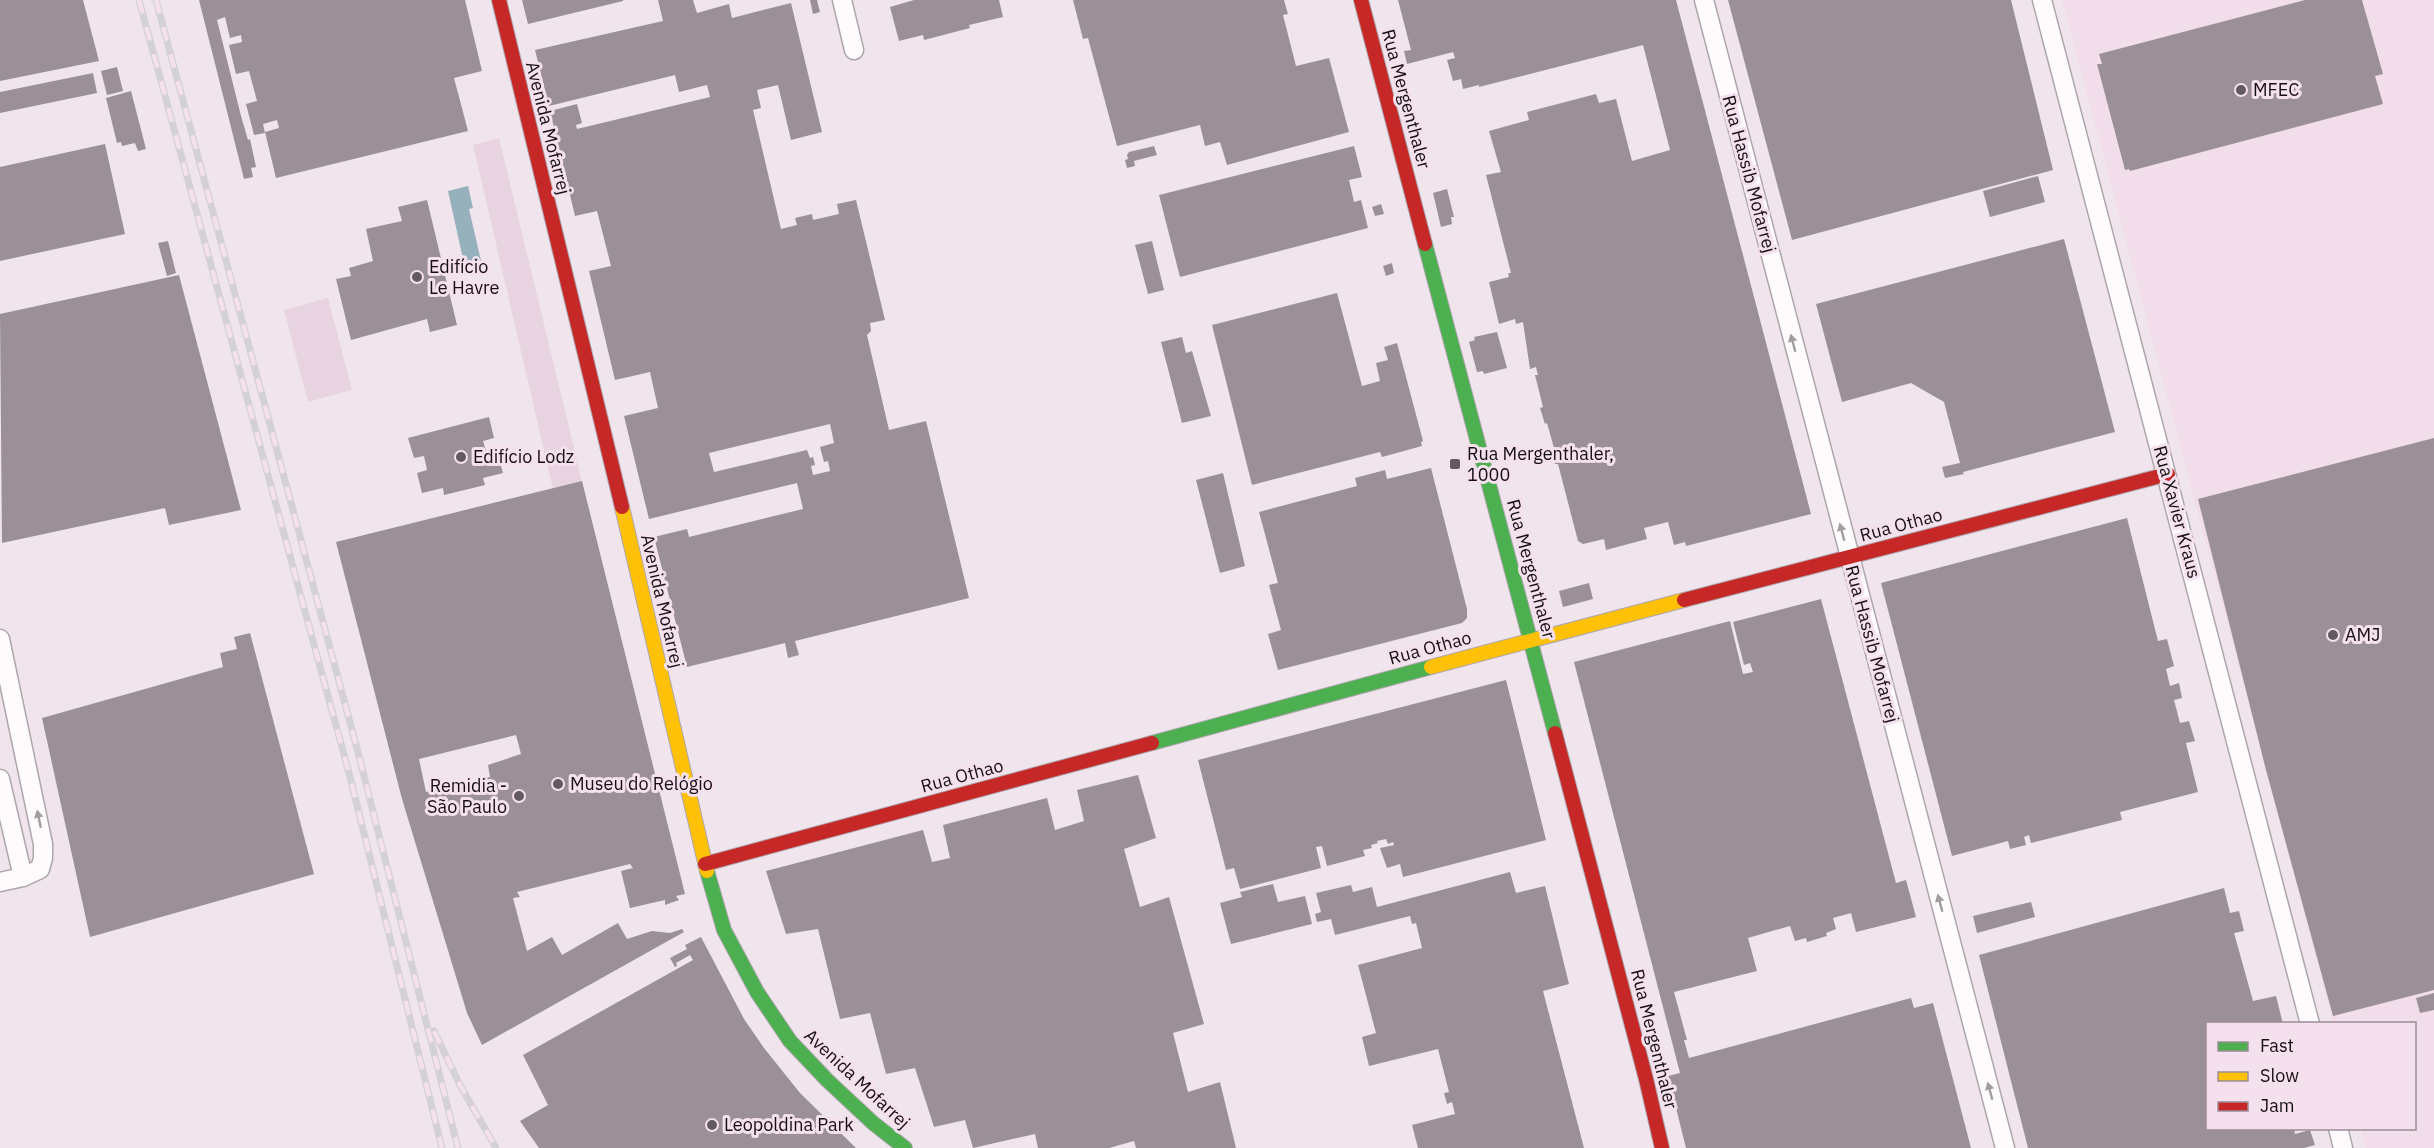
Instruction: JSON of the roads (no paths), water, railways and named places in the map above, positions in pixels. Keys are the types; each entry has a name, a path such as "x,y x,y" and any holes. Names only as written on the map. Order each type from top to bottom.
{"street":[{"name":"Avenida Mofarrej","path":"499,0 627,527 705,864 724,930 757,992 790,1041 858,1109 905,1148"},
{"path":"842,0 854,50"},
{"name":"Rua Mergenthaler","path":"1361,0 1531,640 1662,1148"},
{"name":"Rua Hassib Mofarrej","path":"1704,0 2005,1148"},
{"name":"Rua Xavier Kraus","path":"2042,0 2310,1022"},
{"name":"Rua Othao","path":"705,864 1531,640 2168,474"},
{"path":"0,639 44,844 40,869 23,877 0,882"},
{"path":"0,779 23,877"},
{"path":"2338,1130 2343,1148"}],"water":[{"path":"468,186 473,208 469,209 482,265 465,268 448,191"}],"railway":[{"path":"139,0 350,777 442,1148"},
{"path":"156,0 359,756 458,1148"},
{"path":"434,1031 460,1085 496,1148"}],"place":[{"name":"MFEC","path":"2241,90"},
{"name":"Edifício Le Havre","path":"417,277"},
{"name":"Edifício Lodz","path":"461,457"},
{"name":"Rua Mergenthaler, 1000","path":"1455,464"},
{"name":"AMJ","path":"2333,635"},
{"name":"Museu do Relógio","path":"558,784"},
{"name":"Remidia - São Paulo","path":"519,796"},
{"name":"Leopoldina Park","path":"712,1125"}]}
